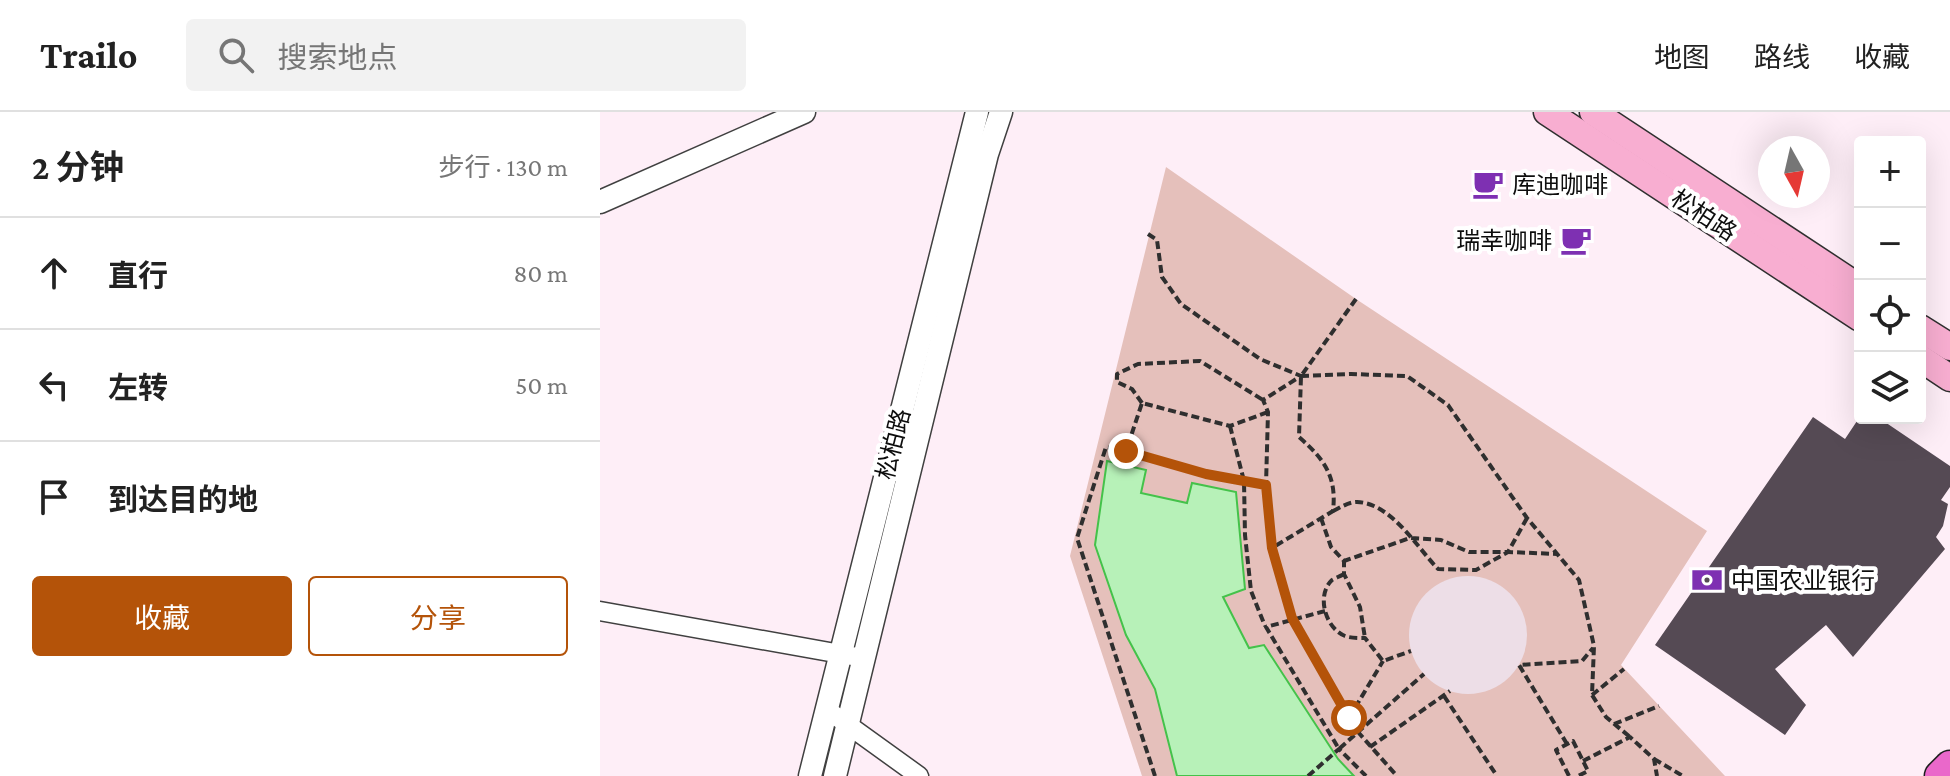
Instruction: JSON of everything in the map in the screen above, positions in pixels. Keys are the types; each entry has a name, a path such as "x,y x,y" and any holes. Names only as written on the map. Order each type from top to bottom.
{"highway":[{"path":"1940,776 1950,766"}],"main road":[{"name":"松柏路","path":"1547,112 1854,314"},
{"name":"松柏路","path":"1593,112 1854,284"},
{"path":"1926,332 1950,347"},
{"path":"1926,362 1950,378"}],"street":[{"path":"600,202 804,112"},
{"name":"松柏路","path":"810,776 977,112"},
{"name":"松柏路","path":"835,776 987,154 1001,112"},
{"path":"600,611 863,658"},
{"path":"826,709 919,776"}],"path":[{"path":"1148,234 1157,240 1162,277 1181,304 1260,359 1301,376 1407,376 1448,405 1527,518 1579,580 1594,646 1592,695 1606,717 1654,759 1683,776"},
{"path":"1263,400 1301,376 1356,299"},
{"path":"1268,412 1230,426 1142,403 1132,389 1117,382 1117,374 1138,364 1200,361 1263,400 1268,412 1266,485 1272,548 1292,618 1358,732 1397,776"},
{"path":"1301,376 1299,437 1320,456 1335,491 1333,511"},
{"path":"1126,451 1142,403"},
{"path":"1230,426 1244,481 1245,535 1251,591 1266,627 1339,749 1366,776"},
{"path":"1155,776 1077,538 1106,447 1206,474 1266,485"},
{"path":"1272,548 1353,501 1374,505 1398,524 1438,569 1476,570 1508,552 1527,518"},
{"path":"1321,518 1331,547 1344,561 1344,574 1360,607 1365,638 1383,661"},
{"path":"1344,561 1410,538 1441,540 1469,552 1557,554"},
{"path":"1344,574 1332,579 1324,596 1325,611 1331,624 1344,636 1365,638"},
{"path":"1266,627 1325,611"},
{"path":"1567,744 1519,665 1582,661 1594,646"},
{"path":"1349,718 1383,661 1411,651"},
{"path":"1582,661 1593,675"},
{"path":"1592,695 1624,669"},
{"path":"1308,776 1424,674"},
{"path":"1370,747 1450,691"},
{"path":"1444,696 1497,776"},
{"path":"1614,724 1659,706"},
{"path":"1583,761 1630,737"},
{"path":"1561,776 1568,773 1556,750 1573,741 1588,771 1580,776"},
{"path":"1654,759 1657,776"}],"shaded area":[{"path":"1166,167 1356,299 1707,531 1621,665 1725,776 1142,776 1070,556"},
{"path":"1107,461 1146,470 1141,493 1187,503 1192,483 1236,492 1245,589 1223,597 1249,648 1264,645 1338,759 1354,776 1177,776 1155,689 1126,635 1095,545"},
{"path":"1468,576 1501,586 1517,602 1527,635 1517,668 1501,684 1468,694 1435,684 1419,668 1409,635 1419,602 1435,586"}],"building":[{"path":"1813,417 1845,439 1855,424 1888,424 1950,466 1950,487 1941,500 1948,504 1943,526 1936,537 1945,549 1853,657 1826,625 1775,669 1806,705 1785,735 1655,645"}],"place":[{"name":"库迪咖啡","path":"1488,184"},
{"name":"瑞幸咖啡","path":"1576,240"},
{"name":"中国农业银行","path":"1707,580"}],"route":[{"path":"1126,451 1206,474 1266,485 1272,548 1292,618 1349,718"}]}
